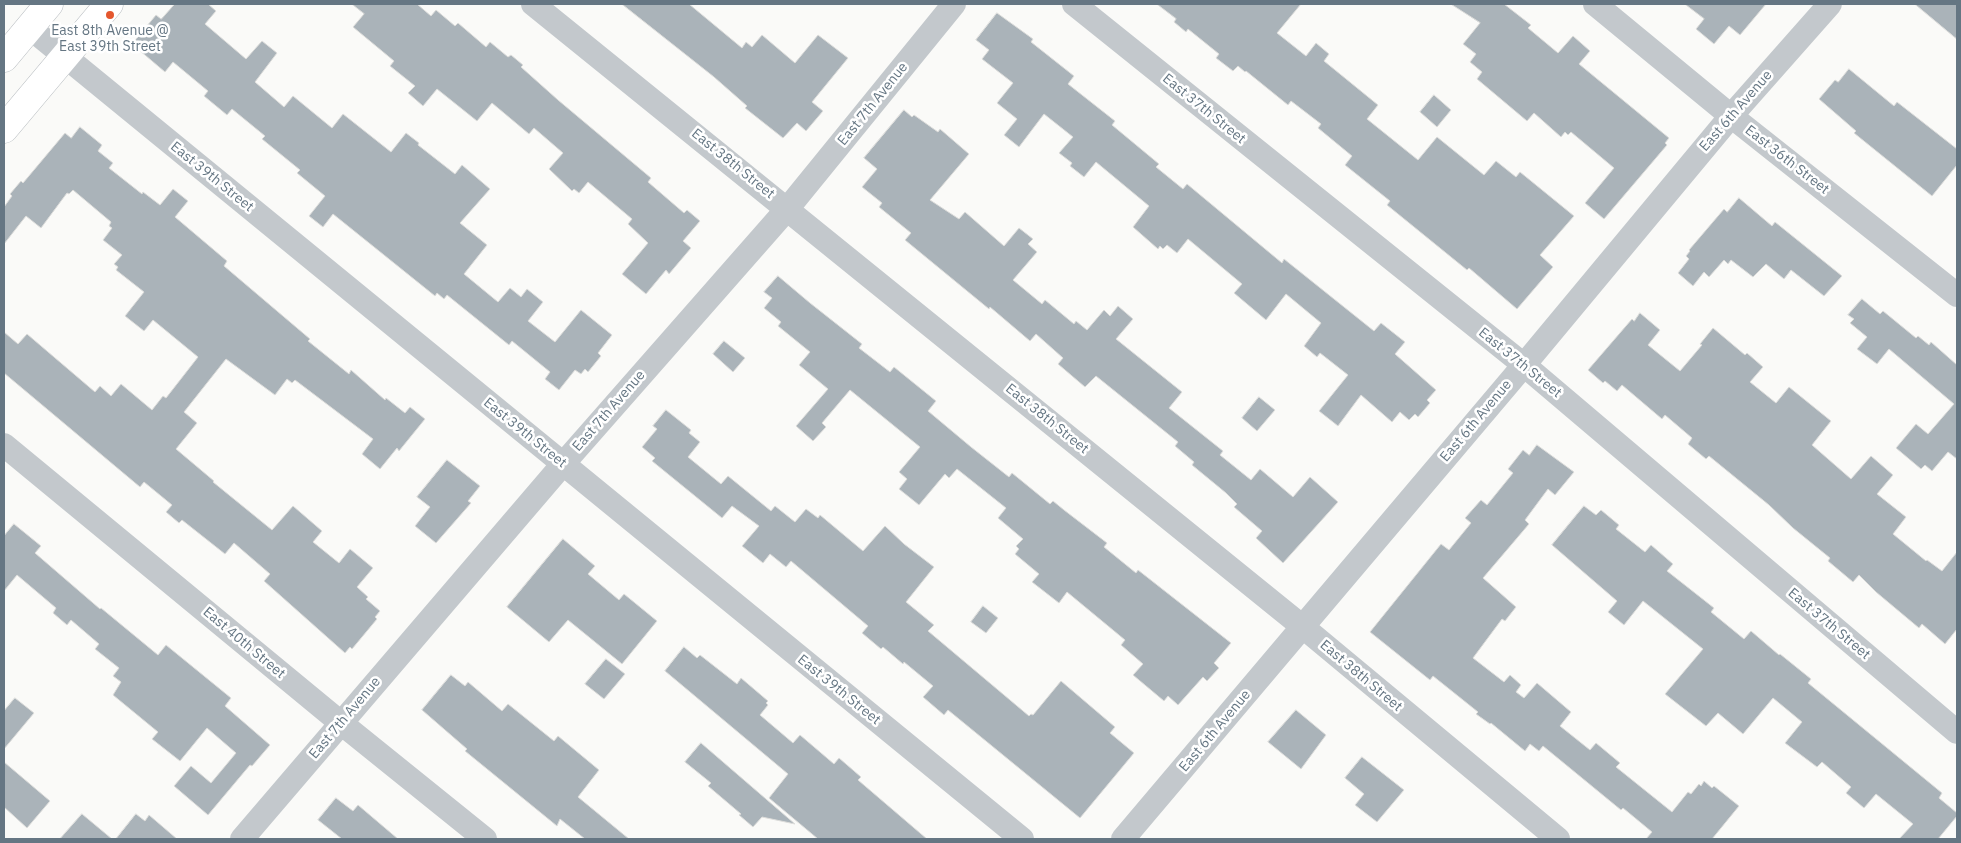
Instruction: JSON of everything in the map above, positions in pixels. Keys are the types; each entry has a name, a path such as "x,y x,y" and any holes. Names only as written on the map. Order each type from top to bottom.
{"main road":[{"path":"4,58 49,4"},
{"path":"4,129 109,4"}],"street":[{"name":"East 38th Street","path":"533,4 788,208 1303,627 1558,839"},
{"name":"East 7th Avenue","path":"242,839 563,464 788,208 954,4"},
{"name":"East 37th Street","path":"1074,4 1524,365 1957,732"},
{"name":"East 36th Street","path":"1596,4 1731,116 1957,295"},
{"name":"East 6th Avenue","path":"1123,839 1524,365 1731,116 1830,4"},
{"name":"East 39th Street","path":"29,27 1022,839"},
{"name":"East 40th Street","path":"4,444 341,723 485,839"}],"building":[{"path":"175,4 208,4 216,11 205,24 246,59 262,41 277,53 255,82 284,107 293,96 332,128 343,114 391,152 406,133 419,143 418,145 455,174 462,165 490,189 460,223 487,245 464,274 498,302 510,288 521,297 527,289 543,302 528,321 555,342 581,310 612,335 598,353 601,356 588,372 585,369 581,374 575,370 559,390 545,379 550,372 512,341 509,345 447,295 444,299 437,293 435,296 333,214 323,227 309,216 325,196 297,173 300,170 262,139 265,136 232,109 227,115 204,96 208,91 173,62 165,72 132,44 156,15 161,19"},
{"path":"352,4 417,4 431,16 436,10 455,26 458,23 486,47 490,42 508,57 511,55 523,65 521,67 558,100 651,178 648,182 684,213 687,210 700,221 683,241 691,248 669,274 666,270 646,294 622,274 648,243 628,224 632,219 588,182 579,193 574,189 572,191 549,169 563,153 534,128 529,134 492,103 477,121 437,89 423,106 408,93 415,86 390,66 394,61 353,27 364,14"},
{"path":"622,4 689,4 742,48 746,42 752,47 762,35 795,63 818,35 848,58 812,102 823,111 806,131 797,123 783,138 745,108 747,106 714,77"},
{"path":"1157,4 1301,4 1277,33 1306,56 1316,43 1329,54 1324,61 1378,105 1367,119 1418,160 1437,137 1484,175 1496,161 1516,177 1520,172 1574,216 1540,255 1553,267 1517,309 1469,268 1467,270 1387,205 1390,201 1345,165 1352,156 1318,128 1321,124 1291,101 1288,105 1238,66 1233,71 1216,58 1219,54 1188,29 1186,32 1174,22 1176,19"},
{"path":"1451,4 1504,4 1531,25 1528,28 1558,53 1573,36 1590,51 1579,64 1669,138 1665,143 1667,145 1604,219 1585,203 1614,168 1571,132 1568,135 1565,132 1561,137 1534,113 1527,121 1477,79 1482,72 1470,62 1476,54 1463,44 1480,23"},
{"path":"1685,4 1766,4 1740,35 1729,26 1714,44 1696,29 1704,19"},
{"path":"1915,4 1957,4 1957,39"},
{"path":"997,13 1033,39 1031,42 1074,76 1068,84 1115,121 1112,125 1159,164 1156,167 1183,189 1187,184 1282,263 1284,259 1374,331 1381,323 1405,342 1395,354 1436,390 1427,400 1430,403 1418,417 1415,414 1409,420 1400,412 1392,422 1361,395 1338,426 1319,411 1348,375 1320,353 1317,357 1304,346 1321,323 1286,294 1266,320 1234,293 1242,284 1188,239 1177,253 1167,245 1163,249 1160,246 1158,249 1133,227 1149,206 1096,162 1084,177 1070,166 1072,163 1059,153 1073,137 1044,114 1019,147 1004,135 1017,119 997,103 1013,83 982,59 989,50 976,40"},
{"path":"1849,69 1894,106 1897,102 1957,149 1957,165 1932,196 1854,133 1856,131 1819,99 1835,80 1838,82"},
{"path":"1434,95 1451,110 1437,127 1420,112"},
{"path":"904,110 912,117 914,115 938,132 940,129 969,154 930,200 959,219 965,212 1004,246 1019,228 1033,239 1028,244 1037,252 1013,280 1042,304 1045,300 1074,324 1076,321 1087,330 1104,310 1110,316 1118,306 1133,319 1116,339 1182,392 1169,408 1223,451 1220,455 1251,480 1260,469 1293,497 1310,477 1338,502 1283,563 1256,538 1262,531 1234,507 1237,504 1226,493 1192,465 1194,462 1175,446 1178,442 1096,376 1085,387 1058,364 1063,358 1036,334 1030,341 905,240 911,233 879,207 882,203 862,187 877,169 864,158"},
{"path":"80,127 102,145 98,151 113,163 109,168 142,194 143,192 160,205 173,189 188,201 175,217 227,261 224,266 310,339 308,341 349,374 351,370 385,400 386,398 405,413 410,407 425,419 399,451 397,448 380,469 362,454 373,439 295,380 292,383 287,379 275,395 226,359 184,412 197,423 176,449 213,482 272,530 293,506 322,531 313,542 339,563 350,549 373,568 357,587 368,597 366,599 380,611 375,617 377,619 352,649 350,647 345,653 264,581 270,574 234,543 225,554 182,520 179,523 166,512 172,505 144,482 140,487 4,373 4,332 18,344 27,334 95,392 100,386 111,396 121,384 152,410 163,396 166,398 198,357 153,320 144,331 125,316 144,292 116,270 118,267 114,264 122,255 103,240 112,228 109,226 111,222 73,190 69,194 67,193 41,228 26,216 4,244 4,207 12,196 10,194 21,181 23,183 65,133 71,138"},
{"path":"1739,198 1772,226 1775,222 1842,276 1824,296 1791,270 1784,279 1766,264 1753,277 1731,260 1728,264 1724,260 1709,277 1704,272 1693,286 1678,273 1689,259 1686,256 1689,250 1724,209 1727,212"},
{"path":"778,276 862,344 859,348 890,372 894,367 936,401 928,411 971,447 1009,477 1012,473 1050,504 1053,501 1107,543 1104,547 1136,573 1138,570 1231,643 1214,663 1219,668 1207,681 1203,677 1178,705 1168,696 1164,701 1133,675 1143,664 1121,645 1125,640 1067,592 1059,603 1032,582 1039,574 1015,554 1019,549 1016,546 1023,539 998,518 1006,508 957,469 949,478 945,474 919,505 899,489 907,479 899,472 920,447 850,390 822,423 826,427 813,441 796,426 828,389 799,365 810,352 778,326 781,322 764,308 772,298 764,292"},
{"path":"1862,299 1880,314 1883,311 1916,338 1918,336 1929,345 1931,342 1957,365 1957,459 1948,452 1932,471 1925,465 1921,469 1896,448 1916,424 1928,434 1954,404 1889,349 1877,364 1857,349 1867,337 1850,323 1854,319 1848,315"},
{"path":"1640,313 1660,330 1648,345 1680,371 1702,345 1700,344 1713,328 1745,355 1747,353 1763,367 1750,382 1776,403 1789,387 1831,421 1812,445 1851,479 1871,456 1893,475 1877,494 1906,517 1893,534 1926,561 1942,571 1957,552 1957,629 1945,644 1922,624 1919,628 1859,575 1853,582 1828,561 1830,558 1793,528 1769,505 1709,456 1706,459 1688,444 1692,438 1665,415 1662,419 1622,385 1617,391 1605,381 1603,383 1588,370 1632,319 1634,321"},
{"path":"724,341 745,358 733,372 713,354"},
{"path":"1259,397 1275,410 1257,431 1242,418"},
{"path":"666,410 691,430 689,433 700,442 688,457 721,484 728,476 771,511 775,506 795,522 806,509 818,518 820,515 863,551 885,526 904,544 934,567 906,602 934,625 928,631 1029,716 1033,715 1061,681 1115,727 1110,733 1134,753 1080,818 948,710 944,715 923,697 933,686 904,662 903,664 883,647 881,649 862,633 868,626 791,561 786,567 770,554 763,563 742,546 759,526 732,506 722,518 652,461 655,458 642,447 657,429 653,426"},
{"path":"1537,445 1574,472 1555,495 1548,489 1525,520 1529,524 1483,578 1516,607 1505,621 1502,619 1473,658 1504,682 1510,675 1521,685 1516,692 1524,698 1537,683 1571,712 1560,726 1590,750 1596,743 1620,763 1616,767 1672,812 1688,792 1691,794 1699,784 1701,786 1704,781 1712,788 1714,786 1739,806 1712,839 1646,839 1652,832 1623,808 1621,810 1543,746 1539,751 1530,744 1525,751 1491,723 1476,714 1478,712 1433,676 1430,680 1370,632 1441,544 1449,550 1471,523 1465,518 1481,500 1487,505 1513,473 1508,469 1523,450 1529,455"},
{"path":"447,460 480,486 468,501 471,503 436,543 415,526 430,507 417,497"},
{"path":"1584,506 1596,515 1601,510 1619,525 1616,529 1645,552 1651,545 1673,564 1667,571 1714,608 1711,612 1744,639 1751,631 1811,679 1808,683 1942,793 1939,798 1957,813 1957,816 1938,839 1899,839 1913,824 1876,794 1864,808 1846,793 1851,787 1822,762 1817,767 1785,743 1802,722 1773,698 1743,734 1718,713 1706,726 1665,694 1703,649 1643,601 1624,625 1608,612 1617,601 1552,545"},
{"path":"14,524 41,546 35,553 100,609 158,655 166,645 231,698 225,706 270,745 252,766 250,765 208,815 174,786 191,766 211,783 236,753 207,728 180,761 152,739 158,732 113,695 121,682 113,676 119,668 95,649 99,644 71,620 67,625 53,613 56,608 17,575 4,591 4,536"},
{"path":"563,539 595,566 588,574 619,600 624,594 657,621 622,664 568,620 549,642 507,607"},
{"path":"983,606 998,618 986,633 971,622"},
{"path":"684,647 697,658 700,655 737,684 741,678 768,701 766,703 768,705 760,715 793,743 800,735 834,764 839,758 861,777 858,780 927,839 818,839 769,798 788,774 665,671"},
{"path":"606,659 625,674 604,699 585,684"},
{"path":"451,675 465,686 468,682 502,711 508,704 554,741 558,736 599,770 578,797 629,839 585,839 560,819 557,826 465,751 467,749 422,710"},
{"path":"15,698 34,713 4,749 4,711"},
{"path":"1296,710 1326,735 1301,769 1268,742"},
{"path":"701,743 795,824 762,817 753,827 739,815 741,814 708,786 711,783 685,762"},
{"path":"1362,757 1404,790 1377,822 1355,805 1364,794 1345,778"},
{"path":"4,762 50,801 27,828 4,807"},
{"path":"336,798 353,811 358,805 398,839 342,839 318,820"},
{"path":"82,814 112,839 60,839"},
{"path":"136,814 145,821 149,815 177,839 116,839"}],"place":[{"name":"East 8th Avenue @ East 39th Street","path":"110,15"}]}
